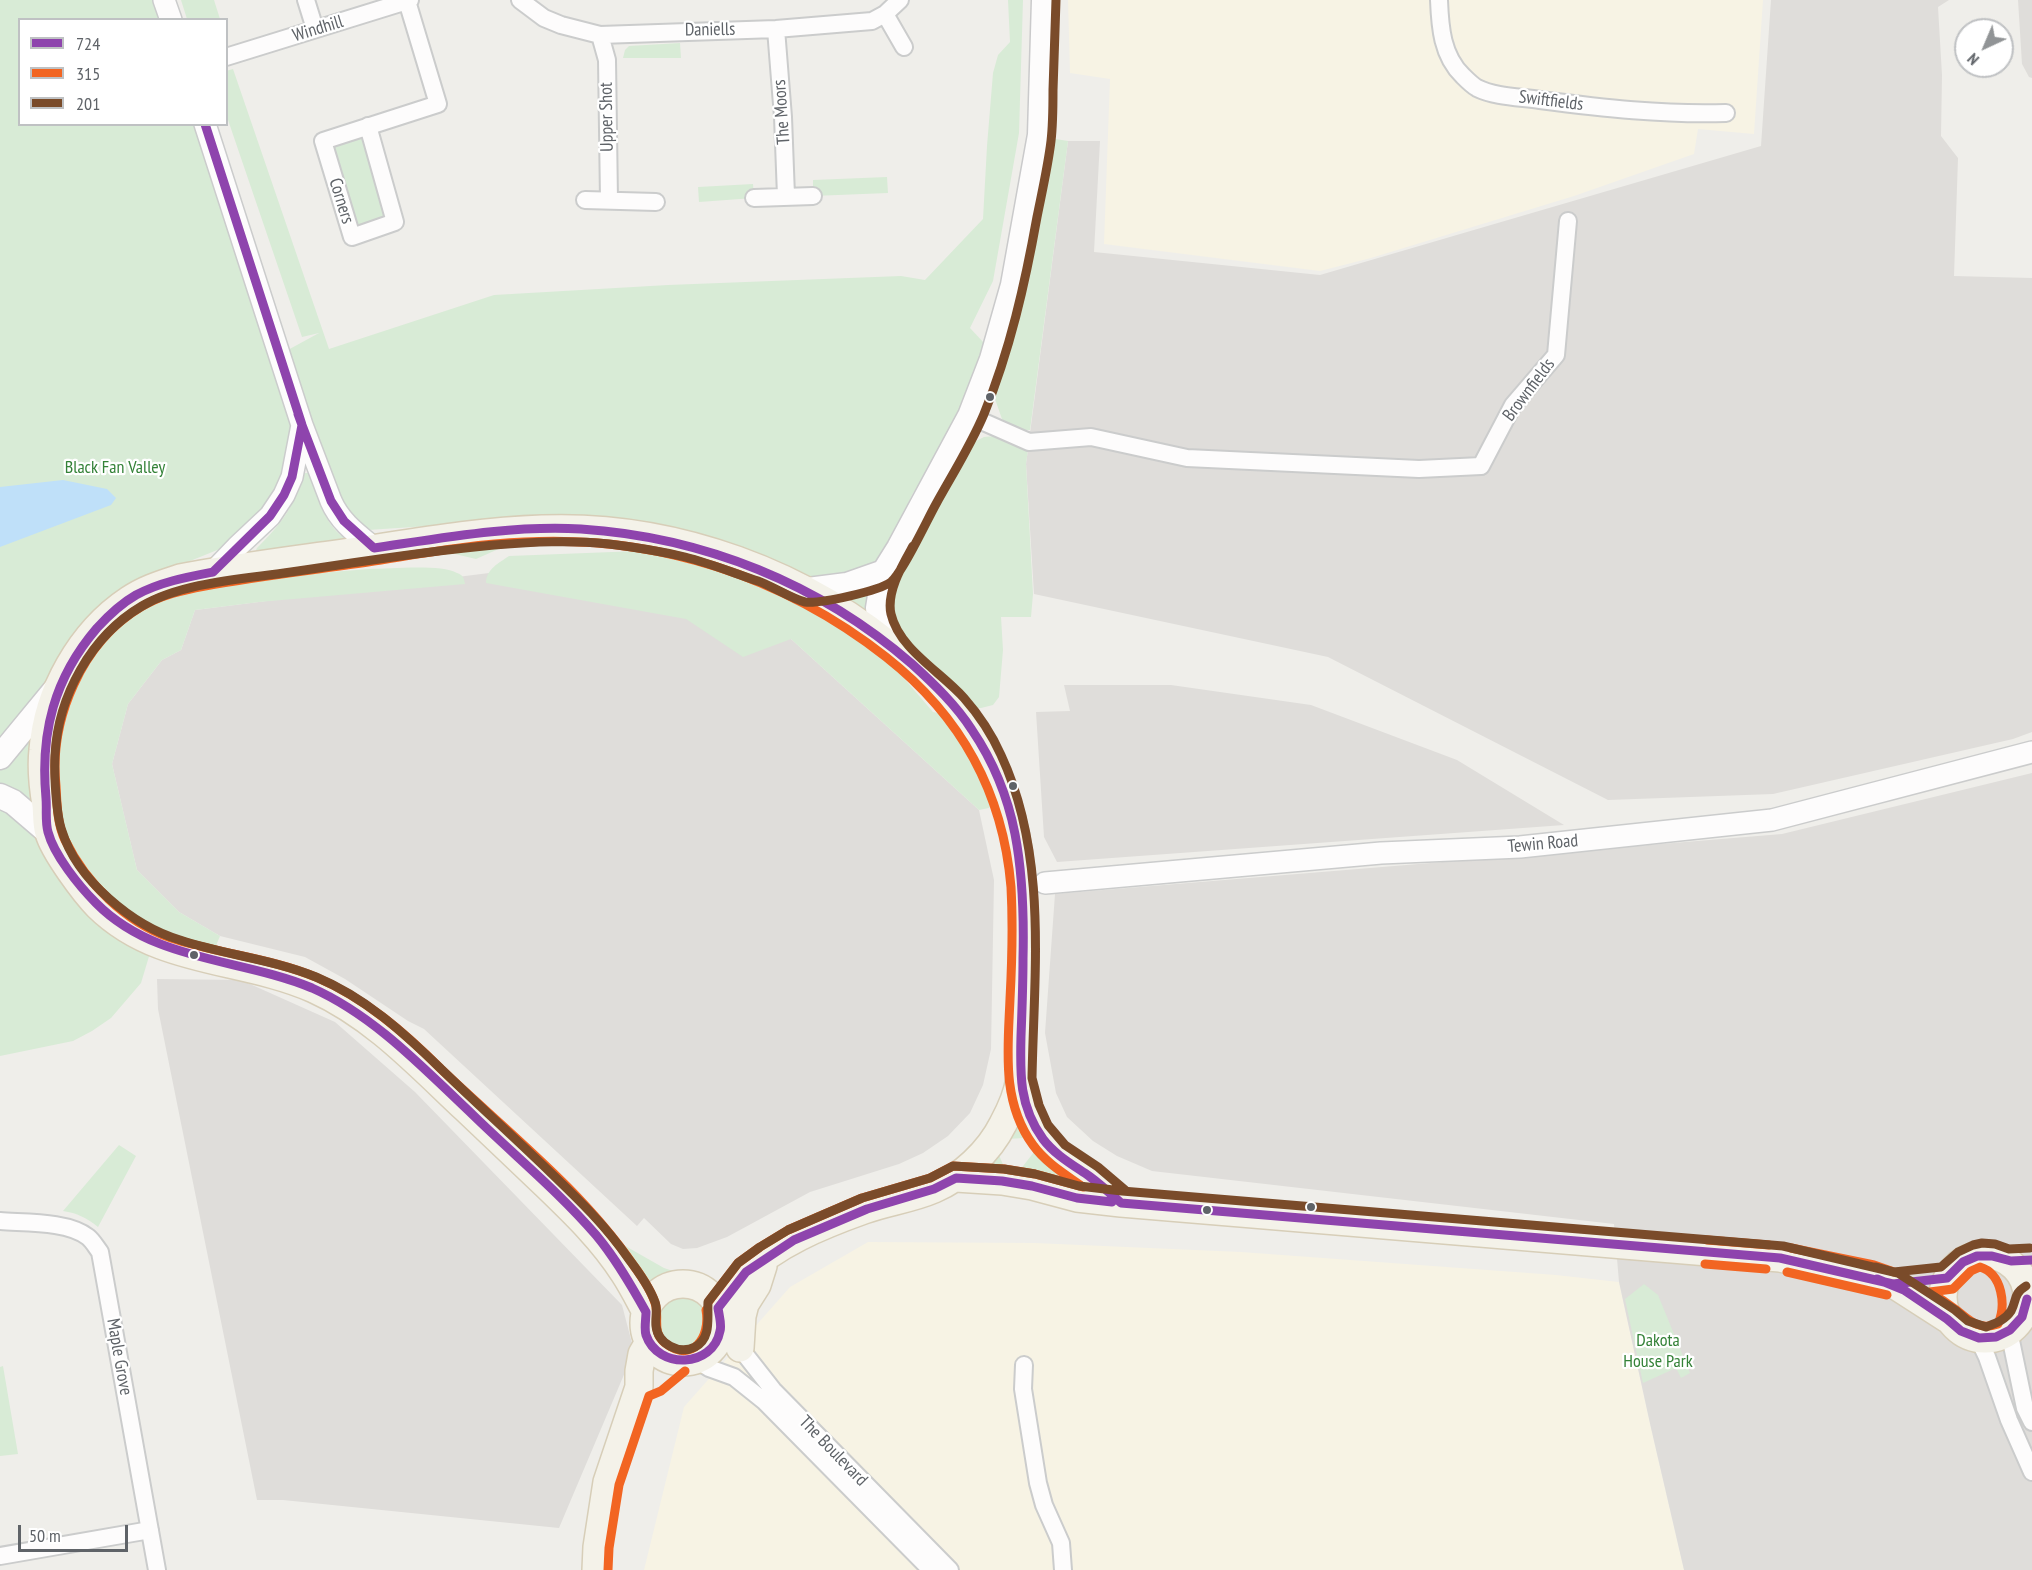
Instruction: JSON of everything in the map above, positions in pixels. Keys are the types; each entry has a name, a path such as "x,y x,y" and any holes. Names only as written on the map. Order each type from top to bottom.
{"main road":[{"path":"889,643 878,608 884,572 970,416 992,359 1015,276 1040,135 1044,0"},
{"path":"646,1312 625,1274 579,1217 400,1047 361,1015 313,989 286,979 210,961 153,944 127,929 97,905 55,847 48,832 42,774 43,748 47,723 60,684 70,664 83,644 104,620 128,600 180,578 213,572 499,532 579,529 619,532 691,546 774,574 808,590 889,643 955,706 980,741 993,767 1009,811 1020,866 1023,908 1020,1080 1032,1119 1046,1142 1057,1154 1121,1203"},
{"path":"808,590 847,585 884,572"},
{"path":"0,757 60,684"},
{"path":"0,796 13,802 48,832"},
{"path":"720,1316 746,1272 766,1257 830,1223 867,1209 934,1189 956,1178 985,1151 1003,1126 1020,1080"},
{"path":"956,1178 1002,1181 1077,1198 1121,1203 1780,1258 1893,1284 1947,1278"},
{"path":"1893,1284 1949,1320 1960,1331 1987,1340 2009,1331 2022,1316 2029,1297 2020,1273 2019,1261 1986,1255 1964,1261 1955,1267 1944,1287 1943,1301 1949,1320"},
{"path":"740,1348 745,1304 757,1285 766,1257"},
{"path":"639,1387 654,1382 687,1361 707,1354 719,1338 720,1316 712,1298 701,1288 691,1284 680,1284 662,1290 652,1297 646,1312 644,1332 656,1351 664,1357 687,1361"},
{"path":"596,1570 607,1482 639,1387 642,1354 649,1342"}],"street":[{"path":"164,0 170,18"},
{"path":"306,0 315,30"},
{"name":"Windhill","path":"228,56 408,0"},
{"name":"Corners","path":"368,126 395,222 352,237 323,141 368,126 438,104 408,0"},
{"name":"Daniells","path":"520,0 544,18 600,35 776,29 872,21 885,14 900,0"},
{"name":"Swiftfields","path":"1439,0 1440,27 1447,54 1462,75 1477,88 1496,94 1617,109 1699,114 1726,113"},
{"path":"885,14 904,47"},
{"name":"The Moors","path":"776,29 786,196"},
{"name":"Upper Shot","path":"600,35 607,60 609,200"},
{"path":"206,126 302,425 336,513 374,548"},
{"path":"754,198 813,196"},
{"path":"585,200 656,202"},
{"name":"Brownfields","path":"970,416 1029,442 1091,437 1187,458 1419,469 1482,466 1513,405 1556,355 1569,221"},
{"path":"213,572 270,516 284,495 292,477 302,425"},
{"name":"Tewin Road","path":"1045,883 1381,853 1520,847 1772,820 2032,752"},
{"path":"1020,866 1040,876 1045,883 1041,891 1023,908"},
{"name":"Maple Grove","path":"0,1221 50,1225 77,1231 87,1237 100,1252 157,1570"},
{"name":"The Boulevard","path":"720,1316 740,1348 773,1390 950,1570"},
{"path":"2009,1331 2025,1408 2032,1422"},
{"path":"1978,1338 2009,1420 2032,1472"},
{"name":"The Boulevard","path":"687,1361 734,1377 764,1401 931,1570"},
{"path":"1024,1365 1023,1389 1038,1483 1044,1505 1061,1543 1063,1570"},
{"path":"0,1556 150,1530"}],"shaded area":[{"path":"1068,0 1763,0 1754,134 1698,129 1694,154 1574,196 1371,258 1320,271 1104,244 1110,79 1070,73"},
{"path":"1771,0 1949,0 1938,7 1942,75 1941,136 1958,158 1954,276 2032,278 2032,732 2013,739 1773,794 1608,800 1328,657 1034,594 1026,464 1068,141 1100,141 1094,252 1320,275 1761,146"},
{"path":"2018,0 2032,0 2032,78 2029,77 2022,64"},
{"path":"505,571 791,639 979,810 994,880 991,1049 983,1085 970,1113 948,1136 923,1153 899,1164 810,1192 727,1237 697,1248 683,1249 671,1244 644,1218 637,1226 424,1029 345,979 305,957 220,936 179,912 137,870 112,764 128,704 162,660 181,650 195,610"},
{"path":"1064,685 1171,685 1311,705 1457,760 1564,825 1057,862 1044,837 1036,712 1070,711"},
{"path":"2032,773 2032,1570 1684,1570 1619,1282 1614,1224 1152,1171 1117,1156 1093,1141 1067,1117 1056,1093 1045,1033 1055,894 1782,834"},
{"path":"157,979 241,980 335,1022 415,1092 622,1305 634,1351 559,1528 283,1500 257,1500 158,1009"},
{"path":"868,1242 1035,1243 1241,1252 1556,1275 1619,1282 1684,1570 644,1570 684,1407 790,1287"}],"green space":[{"name":"Black Fan Valley","path":"0,0 156,0 163,18 18,18 18,126 196,126 291,425 290,446 279,493 232,544 136,583 0,751"},
{"path":"181,0 214,0 220,18 187,18"},
{"path":"1008,0 1023,0 1019,133 993,281 970,328 985,344 961,406 939,452 912,495 888,547 876,563 863,571 815,578 795,572 518,520 368,530 345,516 286,351 319,333 302,337 228,120 228,70 233,69 329,349 494,295 668,285 901,276 925,280 983,219 993,73 998,55 1010,42"},
{"path":"680,43 681,58 623,58 629,46"},
{"path":"358,135 365,139 385,212 381,221 360,228 353,223 331,151 335,143"},
{"path":"1043,137 1068,141 1030,430 1022,430 1002,419 995,399 1014,306"},
{"path":"887,177 888,193 813,196 813,180"},
{"path":"753,184 754,198 699,202 698,187"},
{"path":"995,436 1028,449 1026,464 1033,594 1031,617 1001,617 1003,650 999,697 993,705 974,708 967,704 899,635 889,619 888,584 974,442 984,437"},
{"path":"304,473 311,476 323,509 336,531 343,537 343,542 259,553 257,548 274,531 288,511"},
{"path":"501,539 592,543 503,547 476,559 455,554 415,556 413,554"},
{"path":"664,550 739,569 828,614 896,669 933,712 947,715 956,721 995,800 989,808 979,810 791,639 743,657 686,619 486,583 491,570 509,556"},
{"path":"369,569 449,570 461,575 465,584 259,602 195,610 181,650 162,660 128,704 112,764 137,870 179,912 220,936 213,953 178,944 105,899 66,845 54,805 50,776 68,683 116,623 168,592 260,573 294,575"},
{"path":"873,589 866,615 840,599 843,593"},
{"path":"29,739 32,741 33,804 0,788 0,769"},
{"path":"0,802 9,806 150,953 141,983 111,1018 73,1041 0,1056"},
{"path":"1017,1119 1043,1158 1080,1187 981,1169","holes":["1023,1138 1034,1152 1020,1170 1005,1169 998,1153 1008,1139"]},
{"path":"119,1145 136,1156 98,1227 82,1216 63,1211"},
{"path":"620,1243 664,1268 682,1274 668,1276 646,1288 618,1245"},
{"name":"Dakota House Park","path":"1644,1284 1658,1295 1690,1373 1681,1378 1676,1368 1643,1383 1625,1299"},
{"path":"683,1296 701,1303 708,1321 701,1339 683,1346 665,1339 658,1321 665,1303"},
{"path":"3,1366 18,1454 0,1456 0,1367"}],"water":[{"path":"63,480 107,489 116,498 111,505 0,547 0,487"}],"transit line":[{"name":"201","path":"1056,0 1053,122 1050,150 1016,317 984,414 908,557 891,582 849,596 805,602 758,581 685,557 609,544 552,542 494,545 418,554 234,580 195,587 158,598 142,606 107,634 80,670 63,711 55,755 57,805 62,831 80,867 109,899 144,924 162,933 197,945 283,966 316,977 350,994 382,1016 537,1160 601,1224 636,1268 650,1290 656,1305 658,1332 665,1343 676,1349 689,1349 700,1343 708,1327 708,1302 738,1263 760,1247 788,1230 862,1198 930,1178 953,1166 1004,1169 1035,1174 1079,1186 1122,1191 1783,1246 1898,1273 1968,1321 1986,1327 2009,1314 2017,1295 2026,1286"},
{"name":"724","path":"206,126 302,425 331,501 344,521 374,548 477,533 555,528 627,534 672,542 716,554 758,570 799,588 839,610 912,664 952,703 980,742 993,767 1004,793 1015,834 1020,865 1023,912 1021,1077 1029,1114 1035,1127 1053,1150 1121,1203 1780,1258 1893,1284 1947,1278 1963,1262 1977,1256 1992,1256 2011,1261 2032,1260"},
{"name":"724","path":"213,572 270,516 284,495 292,477 302,425 298,414"},
{"name":"315","path":"706,1310 706,1330 698,1345 684,1351 665,1343 658,1334 656,1308 649,1288 591,1212 543,1163 413,1043 369,1007 336,986 300,971 189,943 154,931 123,911 96,886 74,856 62,834 57,806 55,761 64,709 74,684 86,661 120,622 141,607 164,596 246,579 485,545 573,542 622,546 669,554 716,566 761,583 805,604 886,657 936,704 974,758 999,819 1006,852 1011,887 1012,929 1008,1056 1011,1093 1016,1111 1023,1128 1038,1151 1056,1168 1083,1187 1035,1174 1004,1169 953,1166 930,1178 862,1198 788,1230 738,1263 709,1301"},
{"name":"201","path":"913,546 893,588 890,606 895,627 912,649 955,688 985,725 1001,755 1016,793 1026,833 1035,914 1032,1078 1039,1105 1048,1125 1065,1145 1098,1167 1125,1190"},
{"name":"724","path":"213,572 164,583 131,598 97,628 70,667 53,707 45,751 48,832 61,860 96,903 119,922 144,937 171,948 256,970 312,988 357,1013 378,1028 417,1062 582,1219 610,1253 646,1312"},
{"name":"724","path":"718,1308 746,1272 794,1240 867,1209 934,1189 956,1178 1002,1181 1077,1198 1112,1202"},
{"name":"315","path":"1707,1240 1769,1245"},
{"name":"201","path":"1876,1267 1894,1272 1941,1267 1958,1252 1982,1243 1995,1244 2009,1249 2030,1248"},
{"name":"315","path":"1791,1248 1874,1265 1894,1272"},
{"name":"315","path":"1705,1264 1766,1269"},
{"name":"315","path":"1980,1267 1994,1276 2001,1291 2000,1317 1998,1324 1991,1326 1974,1323 1930,1292 1953,1289 1971,1271 1980,1267"},
{"name":"315","path":"1787,1272 1887,1295"},
{"name":"724","path":"1877,1279 1904,1290 1961,1331 1979,1338 1996,1337 2010,1330 2022,1317 2027,1299"},
{"name":"724","path":"646,1312 645,1333 652,1346 673,1359 685,1360 697,1358 715,1343 721,1329 718,1308"},
{"name":"315","path":"608,1570 609,1548 619,1485 649,1396 661,1391 685,1371"}]}
